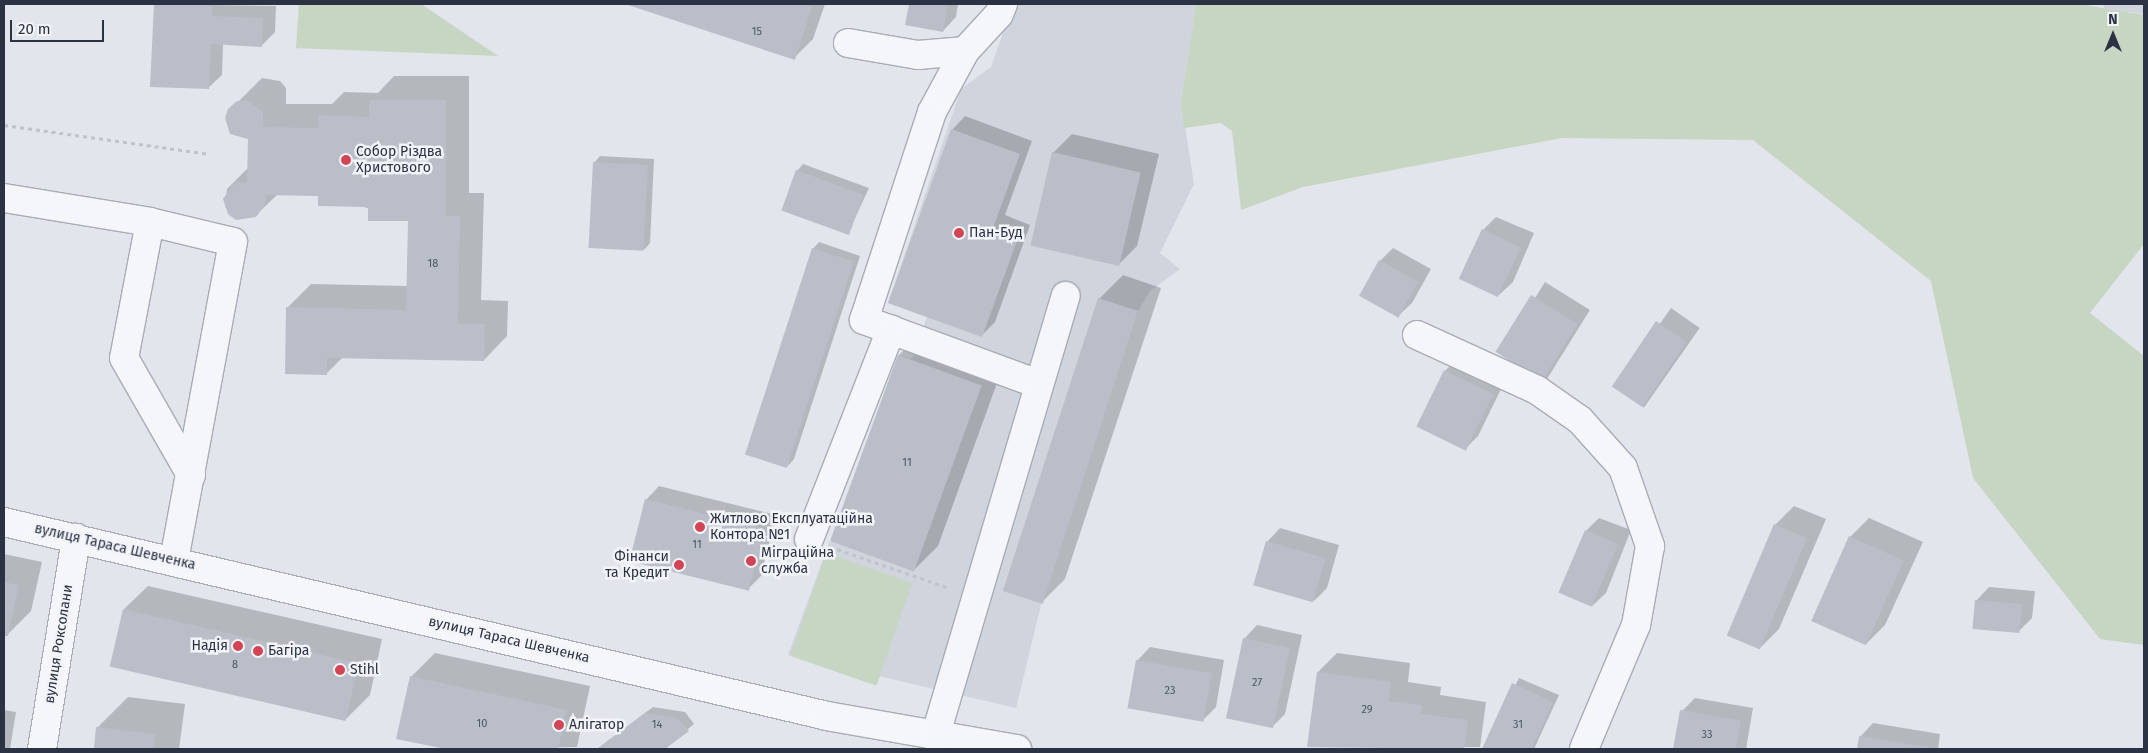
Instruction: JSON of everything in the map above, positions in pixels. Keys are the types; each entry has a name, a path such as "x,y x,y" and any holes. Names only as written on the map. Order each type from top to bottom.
{"street":[{"path":"1002,4 999,14 965,51 932,112 864,320 1038,384"},
{"path":"848,43 918,55 965,51"},
{"path":"4,198 150,222 233,242 174,560"},
{"path":"150,222 124,358 191,476"},
{"path":"936,737 1038,384 1066,296"},
{"path":"809,539 891,330"},
{"path":"1418,335 1537,390 1580,420 1623,468 1650,546 1636,625 1584,749"},
{"name":"вулиця Тараса Шевченка","path":"4,522 174,560 827,716 936,737 1017,749"},
{"name":"вулиця Роксолани","path":"42,749 76,538"}],"path":[{"path":"4,125 210,154"},
{"path":"809,539 976,597"}],"shaded area":[{"path":"1013,4 1196,4 1181,101 1194,184 1160,253 1180,269 1150,291 1138,311 1041,605 1016,708 788,655 898,355 912,359 927,317 888,303 961,89 991,67"},
{"path":"2104,4 2144,4 2144,14 2103,9"}],"green space":[{"path":"299,4 421,4 498,56 296,48"},
{"path":"1196,4 2079,4 2144,15 2144,244 2090,313 2144,356 2144,645 2100,639 1973,478 1931,281 1753,140 1562,138 1303,187 1241,210 1232,131 1221,123 1184,128 1181,101"},
{"path":"826,553 912,583 877,686 791,656"}],"building":[{"path":"154,4 212,4 212,16 263,18 262,47 211,44 209,89 150,87"},
{"path":"625,4 813,4 795,60"},
{"path":"909,4 948,4 943,32 905,25"},
{"path":"369,100 446,100 446,216 460,216 458,324 485,324 484,361 327,358 327,375 285,374 286,307 406,310 408,221 368,221 368,207 318,206 318,196 266,195 265,205 256,217 236,220 228,214 223,199 235,182 247,183 248,139 230,134 225,118 228,109 237,101 248,101 263,112 263,127 318,128 319,115 369,117"},
{"name":"Пан-Буд","path":"951,129 1020,154 993,228 1018,238 982,337 888,303"},
{"path":"1052,152 1141,172 1119,266 1030,246"},
{"path":"593,162 648,165 643,251 588,248"},
{"path":"796,170 864,195 849,235 781,210"},
{"path":"1482,229 1521,247 1498,297 1459,279"},
{"path":"812,248 854,262 787,468 745,454"},
{"path":"1379,260 1418,282 1398,318 1359,296"},
{"path":"1531,295 1578,324 1542,381 1495,352"},
{"path":"1098,298 1138,311 1043,604 1003,591"},
{"path":"1656,321 1687,342 1642,407 1612,386"},
{"path":"898,355 982,385 914,571 830,541"},
{"path":"1444,370 1493,394 1466,451 1416,427"},
{"path":"645,499 764,529 749,591 630,561"},
{"path":"1774,524 1807,538 1760,649 1727,635"},
{"path":"1585,530 1618,544 1592,607 1558,593"},
{"path":"1849,536 1904,560 1866,645 1811,621"},
{"path":"1266,541 1326,558 1313,602 1253,585"},
{"path":"4,582 19,585 8,636 4,636"},
{"path":"1975,600 2022,604 2019,633 1972,629"},
{"path":"123,609 359,663 346,721 110,666"},
{"path":"1243,638 1290,648 1273,728 1226,718"},
{"path":"1136,660 1212,673 1203,722 1127,708"},
{"path":"1317,672 1391,682 1389,701 1422,705 1421,714 1468,720 1464,749 1307,747"},
{"path":"410,676 567,710 558,749 446,749 396,739"},
{"path":"1512,683 1553,702 1532,749 1482,749"},
{"path":"1680,710 1741,721 1736,749 1673,749"},
{"path":"645,713 678,718 689,731 665,749 597,749"},
{"path":"96,727 155,734 153,749 94,749"},
{"path":"1859,736 1928,747 1927,749 1857,749"}],"place":[{"name":"Собор Різдва Христового","path":"346,160"},
{"name":"Пан-Буд","path":"959,233"},
{"name":"Житлово Експлуатаційна Контора №1","path":"700,527"},
{"name":"Міграційна служба","path":"751,561"},
{"name":"Фінанси та Кредит","path":"679,565"},
{"name":"Надія","path":"238,646"},
{"name":"Багіра","path":"258,651"},
{"name":"Stihl","path":"340,670"},
{"name":"Алігатор","path":"559,725"}]}
